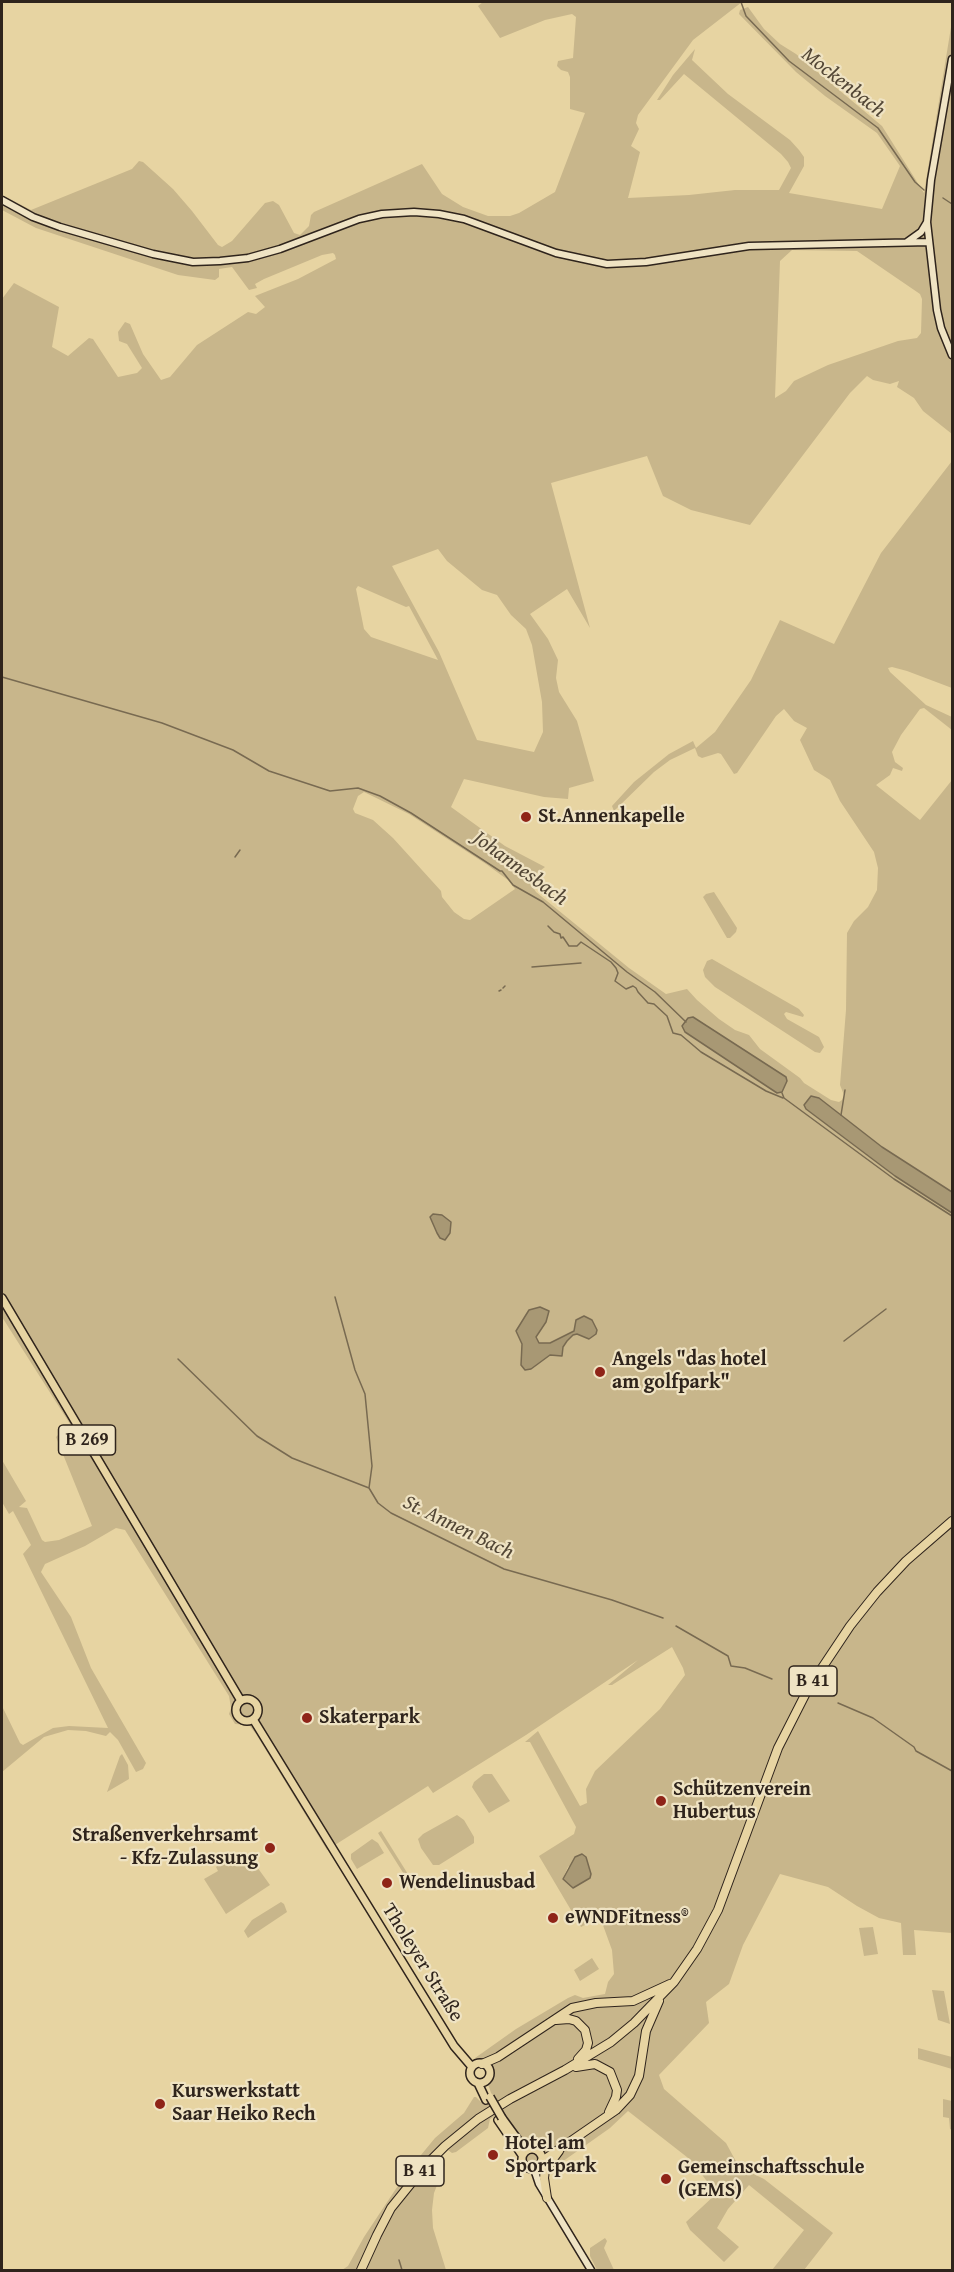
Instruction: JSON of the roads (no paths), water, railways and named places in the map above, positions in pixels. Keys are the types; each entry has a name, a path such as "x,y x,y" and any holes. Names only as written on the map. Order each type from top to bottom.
{"highway":[{"name":"B 41","path":"361,2271 376,2235 391,2208 425,2166 445,2146 478,2119 611,2042 634,2023 674,1982 706,1934 731,1878 778,1748 807,1689 850,1626 877,1592 906,1562 952,1521"},
{"path":"482,2064 498,2057 572,2008 596,2003 633,2001 674,1982"},
{"path":"541,2157 564,2146 624,2102 639,2076 646,2031 661,1997"},
{"path":"554,2020 576,2021 587,2036 586,2050 567,2069"},
{"path":"489,2070 498,2057"},
{"path":"567,2069 595,2064 610,2072 617,2090 613,2106 607,2115"},
{"path":"547,2198 545,2170 564,2146"}],"main road":[{"path":"952,59 928,198 927,222 936,310 952,355"},
{"path":"2,200 33,217 60,227 153,254 193,261 248,258 280,249 359,219 382,214 414,212 453,216 556,253 607,264 646,262 749,246 929,242"},
{"path":"905,243 915,237 927,222"},
{"name":"B 269","path":"2,1298 241,1701"},
{"name":"B 269","path":"250,1700 257,1706 258,1712 253,1719 247,1721 238,1716 237,1708 241,1701 250,1700"},
{"name":"Tholeyer Straße","path":"253,1719 454,2046 472,2067"},
{"path":"472,2067 482,2064 489,2070"},
{"name":"B 269","path":"472,2067 470,2077 478,2083 500,2119 525,2152 522,2161 525,2166 534,2169"},
{"name":"B 269","path":"488,2098 486,2090 489,2070"},
{"path":"478,2083 487,2081"},
{"path":"525,2152 535,2149 541,2157 539,2166 534,2169 539,2184 591,2271"}],"waterway":[{"name":"Mockenbach","path":"741,2 746,16 789,61 878,128 915,182 924,190"},
{"name":"Mockenbach","path":"943,198 952,204"},
{"name":"Johannesbach","path":"2,677 162,723 233,750 269,771 330,791 358,788 380,796 502,871 513,885 543,902 627,972 655,992 686,1022"},
{"path":"235,857 240,850"},
{"path":"548,926 560,934 569,946 577,946 581,942 611,962 618,973 615,981 626,989 633,986 648,1003 654,1004 667,1016 673,1033 681,1035 701,1052 766,1091 783,1098"},
{"path":"532,967 581,963"},
{"path":"841,1115 845,1090"},
{"name":"Johannesbach","path":"782,1093 784,1098 894,1179 952,1216"},
{"path":"335,1297 355,1370 365,1394 372,1466 369,1488"},
{"path":"844,1341 886,1309"},
{"name":"St. Annen Bach","path":"178,1359 257,1436 292,1458 369,1488 378,1503 391,1513 504,1569 612,1600 663,1618"},
{"name":"St. Annen Bach","path":"676,1626 728,1656 731,1666 745,1668 772,1679"},
{"name":"St. Annen Bach","path":"838,1703 873,1718 914,1747 916,1751 952,1771"},
{"path":"399,2260 402,2270"}],"place":[{"name":"St.Annenkapelle","path":"526,817"},
{"name":"Angels \"das hotel am golfpark\"","path":"600,1372"},
{"name":"Skaterpark","path":"307,1718"},
{"name":"Schützenverein Hubertus","path":"661,1801"},
{"name":"Straßenverkehrsamt - Kfz-Zulassung","path":"270,1848"},
{"name":"Wendelinusbad","path":"387,1883"},
{"name":"eWNDFitness®","path":"553,1918"},
{"name":"Kurswerkstatt Saar Heiko Rech","path":"160,2104"},
{"name":"Hotel am Sportpark","path":"493,2155"},
{"name":"Gemeinschaftsschule (GEMS)","path":"666,2179"}]}
